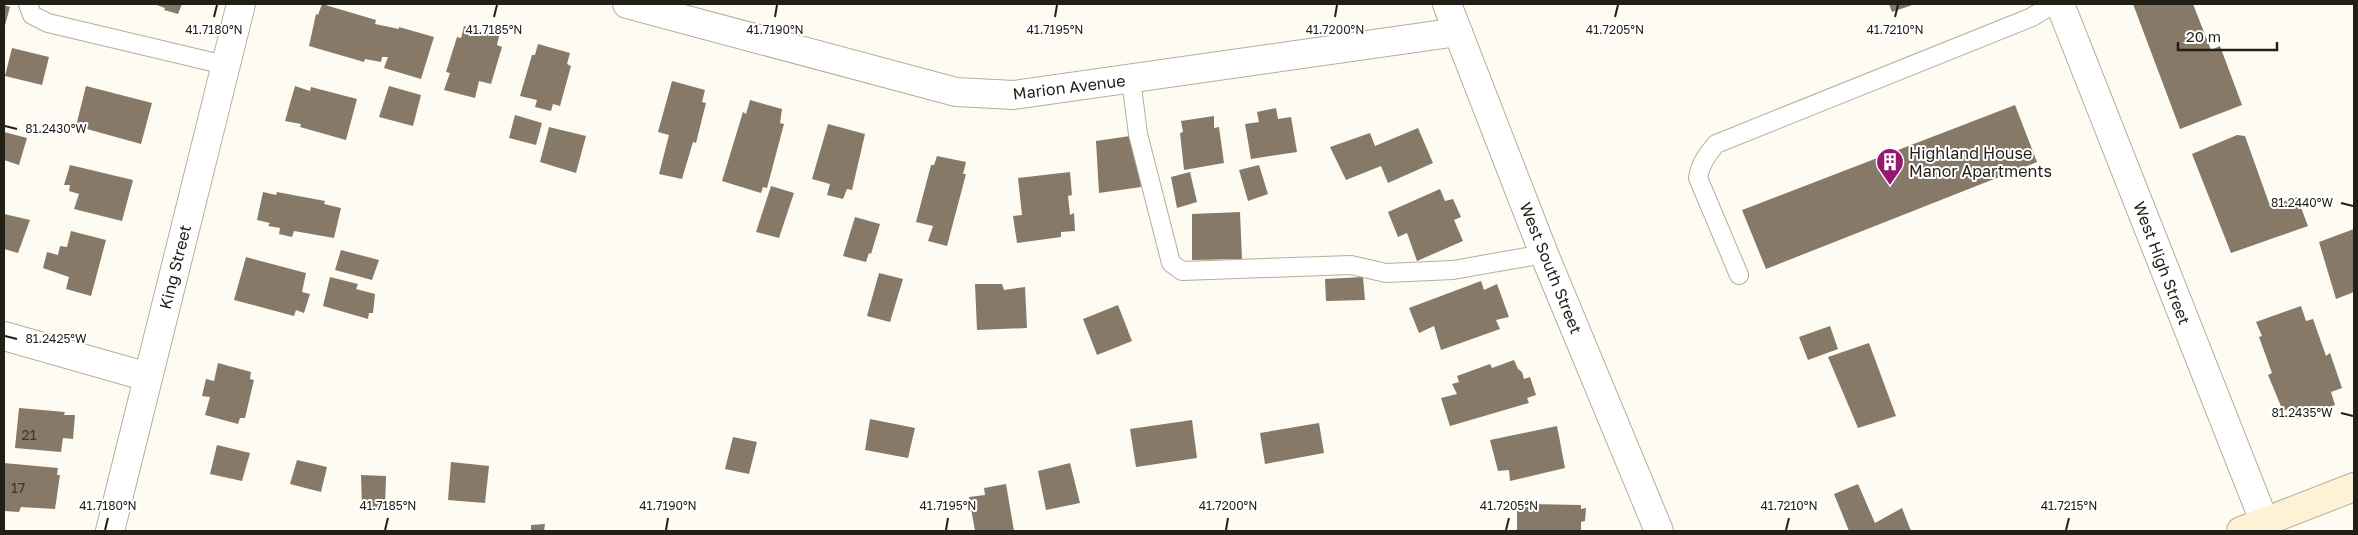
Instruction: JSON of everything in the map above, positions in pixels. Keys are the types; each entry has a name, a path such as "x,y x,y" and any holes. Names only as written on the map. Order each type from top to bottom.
{"street":[{"name":"King Street","path":"110,531 241,4"},
{"name":"Marion Avenue","path":"627,4 956,92 1014,95 1458,32"},
{"name":"West South Street","path":"1447,4 1544,254 1659,531"},
{"name":"West High Street","path":"2060,4 2258,528"},
{"path":"4,336 148,377"},
{"path":"2258,528 2354,487"}],"lane":[{"path":"28,4 32,15 48,23 226,64"},
{"path":"1739,275 1698,178 1703,161 1716,144 2032,17 2053,4"},
{"path":"1131,79 1138,134 1171,263 1182,271 1351,265 1386,273 1453,270 1544,254"}],"building":[{"path":"154,4 182,4 178,14 164,10 165,8"},
{"path":"322,4 376,20 375,24 399,29 399,27 434,37 421,79 384,68 388,57 382,57 381,62 365,59 364,62 309,46 316,14 318,15"},
{"path":"1889,4 1915,4 1892,12"},
{"path":"2133,4 2193,4 2211,50 2220,46 2242,105 2180,129"},
{"path":"4,5 10,7 4,29"},
{"path":"464,26 499,36 497,45 502,47 491,84 479,81 475,98 444,90 450,73 446,72 457,37 461,38"},
{"path":"538,44 570,53 567,64 571,66 560,106 553,104 551,111 535,107 537,100 520,96 532,55 535,55"},
{"path":"12,48 49,57 42,85 5,76"},
{"path":"672,81 705,90 702,102 706,103 696,143 693,142 682,179 659,174 669,135 658,132"},
{"path":"86,86 152,103 141,144 76,126"},
{"path":"295,86 310,91 311,87 357,99 346,140 300,127 301,124 285,121"},
{"path":"389,86 421,95 413,126 379,117"},
{"path":"750,100 782,109 780,123 784,124 767,188 763,187 761,193 722,181 743,112 746,114"},
{"name":"Highland House Manor Apartments","path":"2015,105 2037,162 1766,269 1742,210"},
{"path":"1276,108 1278,119 1291,117 1297,152 1251,159 1245,124 1259,122 1257,112"},
{"path":"515,115 542,123 536,145 509,138"},
{"path":"1214,116 1214,128 1219,127 1224,163 1184,170 1180,133 1183,132 1181,121"},
{"path":"828,124 865,134 852,190 847,189 843,199 827,195 830,184 812,179"},
{"path":"549,127 586,136 576,173 540,162"},
{"path":"1418,128 1433,163 1388,183 1381,166 1346,180 1330,147 1370,133 1375,146"},
{"path":"4,132 27,138 19,165 4,160"},
{"path":"2237,135 2245,136 2270,206 2297,197 2308,226 2231,253 2192,154"},
{"path":"1130,136 1133,149 1137,149 1141,187 1099,193 1096,141"},
{"path":"937,156 966,162 963,174 966,174 947,246 928,241 933,226 916,222 931,165 934,165"},
{"path":"70,165 133,180 122,221 74,209 79,194 69,191 70,185 64,185"},
{"path":"1259,165 1268,194 1248,201 1239,170"},
{"path":"1070,172 1072,195 1068,196 1070,215 1074,213 1075,231 1061,232 1061,237 1017,243 1013,216 1022,215 1018,178"},
{"path":"1190,172 1197,202 1177,208 1171,177"},
{"path":"771,186 794,193 779,238 756,232"},
{"path":"1440,189 1445,201 1453,199 1461,217 1454,220 1463,241 1417,261 1407,233 1398,237 1388,212"},
{"path":"263,192 276,195 277,192 325,201 324,204 341,208 334,238 294,231 292,237 279,234 280,228 268,226 270,223 257,220"},
{"path":"1240,212 1242,259 1192,260 1192,214"},
{"path":"4,214 30,220 18,253 4,249"},
{"path":"855,217 880,224 871,254 869,253 866,262 843,256"},
{"path":"2354,229 2354,292 2336,299 2319,242"},
{"path":"71,231 106,240 91,296 66,289 69,277 43,268 47,252 58,255 60,246 67,247"},
{"path":"341,250 379,260 372,280 335,270"},
{"path":"246,257 306,273 302,292 310,294 304,313 296,310 294,316 234,300"},
{"path":"879,273 903,279 890,322 867,316"},
{"path":"330,277 358,284 356,289 375,294 373,313 369,313 368,319 323,306"},
{"path":"1363,277 1365,300 1326,301 1325,279"},
{"path":"1481,281 1484,290 1497,284 1509,317 1496,320 1500,329 1441,350 1434,326 1419,333 1409,308"},
{"path":"975,284 1002,284 1004,290 1025,287 1027,328 977,330"},
{"path":"1118,305 1132,341 1097,355 1083,319"},
{"path":"2301,306 2306,321 2313,319 2326,356 2330,353 2342,388 2331,392 2335,405 2298,419 2293,407 2283,411 2268,375 2272,373 2259,337 2262,336 2256,322"},
{"path":"1830,326 1838,349 1808,360 1799,337"},
{"path":"1869,343 1896,416 1858,428 1828,357"},
{"path":"1514,360 1524,379 1530,377 1536,395 1527,398 1529,403 1450,426 1441,398 1457,394 1452,384 1459,382 1457,376 1490,364 1492,368"},
{"path":"218,363 251,372 250,379 254,380 245,418 240,418 238,424 205,415 210,397 202,396 206,379 214,381"},
{"path":"19,408 65,412 64,415 75,415 73,439 63,438 61,452 15,448"},
{"path":"870,419 915,428 908,458 865,450"},
{"path":"1192,420 1197,458 1136,467 1130,429"},
{"path":"1319,423 1324,453 1265,464 1260,433"},
{"path":"1557,426 1565,468 1510,481 1509,470 1498,471 1490,440"},
{"path":"733,437 757,442 749,474 725,469"},
{"path":"217,445 250,453 242,481 210,474"},
{"path":"297,460 327,467 321,492 290,484"},
{"path":"451,462 489,466 485,503 448,500"},
{"path":"4,463 58,468 57,475 60,475 55,509 21,507 19,512 4,511"},
{"path":"1070,463 1080,503 1046,510 1038,471"},
{"path":"361,475 386,476 385,508 362,508"},
{"path":"1006,484 1014,531 975,531 969,497 985,495 984,488"},
{"path":"1858,484 1875,523 1902,508 1911,531 1849,531 1834,494"},
{"path":"1531,504 1581,505 1581,509 1586,508 1585,521 1581,522 1581,531 1517,531 1517,505 1531,507"},
{"path":"545,524 544,531 531,531 531,525"}],"place":[{"name":"Highland House Manor Apartments","path":"1890,186"}]}
